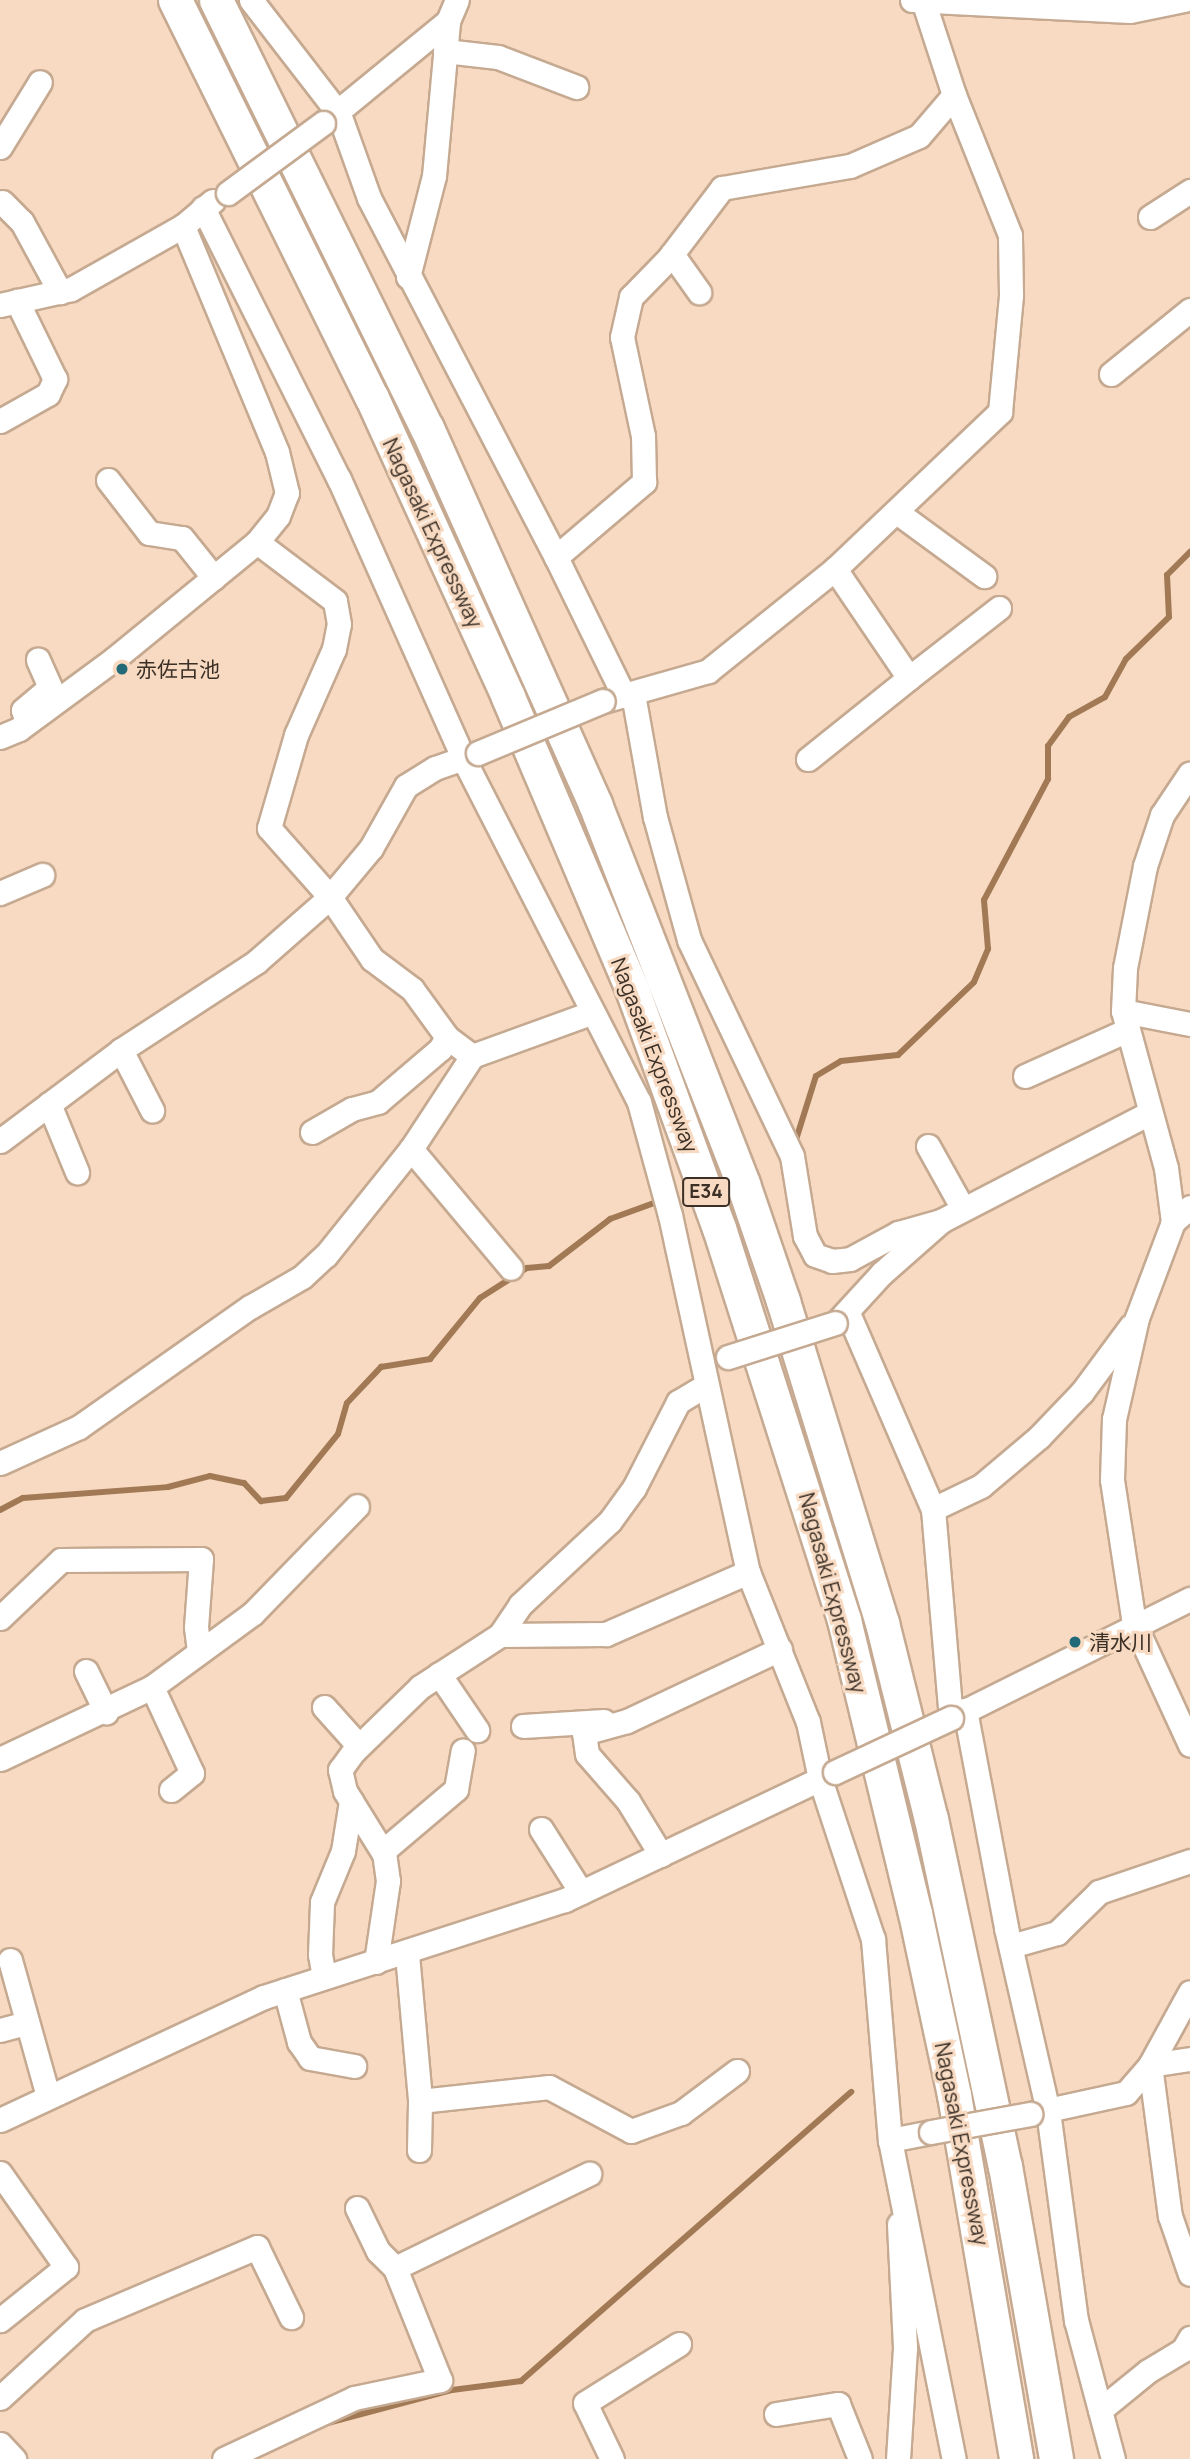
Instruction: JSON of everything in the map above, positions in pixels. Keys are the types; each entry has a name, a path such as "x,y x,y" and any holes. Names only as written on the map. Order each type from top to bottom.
{"highway":[{"name":"Nagasaki Expressway","path":"175,0 372,398 509,697 633,992 719,1228 844,1620 912,1899 954,2095 1016,2459"},
{"name":"Nagasaki Expressway","path":"216,0 427,428 594,804 743,1184 783,1301 882,1623 931,1819 1005,2166 1056,2459"}],"street":[{"path":"251,0 331,119 408,277 556,557 620,697 689,940 792,1156 805,1236 815,1255 850,1259 898,1233 941,1221"},
{"path":"0,1141 121,1050 256,962 330,897 371,848 406,786 435,768 620,697 708,671 835,569 898,513 1000,412 1012,295 1010,235 918,1 1130,11 1184,0"},
{"path":"0,421 48,394 55,379 9,303 60,292 183,226 203,208 331,119 453,10"},
{"path":"408,277 434,176 445,51 453,10"},
{"path":"445,51 498,58 576,87"},
{"path":"0,146 40,82"},
{"path":"556,557 643,482 643,436 622,337 631,297 672,254 722,188 850,166 919,136 954,95"},
{"path":"1150,217 1190,191"},
{"path":"2,202 22,222 60,292"},
{"path":"203,208 339,479 591,1013 639,1102 670,1214 748,1572 827,1775 873,1939 890,2140 954,2459"},
{"path":"0,737 214,578 257,542 278,516 286,493 277,452 183,226"},
{"path":"672,254 699,292"},
{"path":"1111,374 1190,310"},
{"path":"108,480 149,533 182,538 214,578"},
{"path":"898,513 984,576"},
{"path":"257,542 335,601 339,624 334,649 296,735 269,828 330,897 372,959 412,989 447,1037 472,1056"},
{"path":"835,569 909,678"},
{"path":"808,759 999,608"},
{"path":"16,724 23,710 50,687 37,660"},
{"path":"1186,783 1162,815 1145,866 1125,968 1124,1021 1149,1113 1182,1214 1137,1318 1114,1419 1112,1480 1134,1623 1190,1745"},
{"path":"0,893 42,875"},
{"path":"0,1463 79,1427 250,1307 302,1277 326,1255 411,1149 472,1056 591,1013"},
{"path":"1026,1076 1124,1021 1190,1024"},
{"path":"312,1132 352,1109 378,1102 440,1049 447,1037"},
{"path":"121,1050 152,1110"},
{"path":"49,1104 77,1172"},
{"path":"376,1962 388,1881 383,1851 352,1801 340,1770 359,1746 439,1674 500,1635 520,1605 610,1521 634,1488 678,1402 704,1376 728,1357 841,1318 882,1273 941,1221 1149,1113"},
{"path":"928,1146 963,1209"},
{"path":"411,1149 512,1268"},
{"path":"841,1318 933,1509 958,1714 1011,1946 1076,2320 1113,2459"},
{"path":"933,1509 981,1486 1039,1437 1082,1392 1137,1318"},
{"path":"0,1759 106,1712 152,1687 253,1613 357,1506"},
{"path":"0,1618 61,1560 201,1559 196,1627 199,1651"},
{"path":"500,1635 606,1634 748,1572"},
{"path":"0,2119 207,2020 324,1977 513,1920 581,1892 958,1714 1134,1623 1190,1599"},
{"path":"661,1855 628,1801 587,1754 584,1733 626,1721 780,1649"},
{"path":"86,1671 106,1712"},
{"path":"439,1674 477,1730"},
{"path":"152,1687 192,1773 171,1790"},
{"path":"324,1707 359,1746"},
{"path":"523,1726 626,1721"},
{"path":"383,1851 456,1789 463,1751"},
{"path":"324,1977 322,1902 343,1851 352,1801"},
{"path":"541,1829 581,1892"},
{"path":"1011,1946 1057,1933 1099,1892 1190,1861"},
{"path":"407,1954 420,2101 419,2150"},
{"path":"10,1960 48,2096"},
{"path":"285,1990 299,2042 310,2058 354,2066"},
{"path":"890,2140 1126,2093 1150,2065 1190,1992"},
{"path":"0,2030 27,2023"},
{"path":"1150,2065 1190,2059"},
{"path":"1150,2065 1170,2216 1190,2274"},
{"path":"420,2101 549,2087 631,2131 681,2113 737,2070"},
{"path":"0,2173 66,2267 0,2320"},
{"path":"394,2267 589,2174"},
{"path":"898,2459 905,2347 897,2241 903,2200"},
{"path":"224,2459 354,2398 440,2381 394,2267 378,2251 357,2208"},
{"path":"0,2398 85,2320 257,2248 291,2318"},
{"path":"1100,2410 1148,2371 1183,2350 1190,2338"},
{"path":"612,2459 585,2403 678,2344"},
{"path":"776,2414 838,2404 860,2459"}],"waterway":[{"path":"794,1146 816,1076 841,1061 898,1055 974,982 988,949 984,900 1048,779 1048,746 1069,717 1105,697 1126,659 1169,617 1167,575 1190,552"},
{"path":"0,1510 23,1498 168,1487 210,1476 244,1483 261,1501 286,1498 338,1434 347,1403 381,1367 430,1359 480,1298 527,1268 549,1266 610,1219 676,1195"},
{"path":"320,2425 452,2390 521,2381 851,2092"}],"place":[{"name":"赤佐古池","path":"122,669"},
{"name":"清水川","path":"1075,1642"}]}
